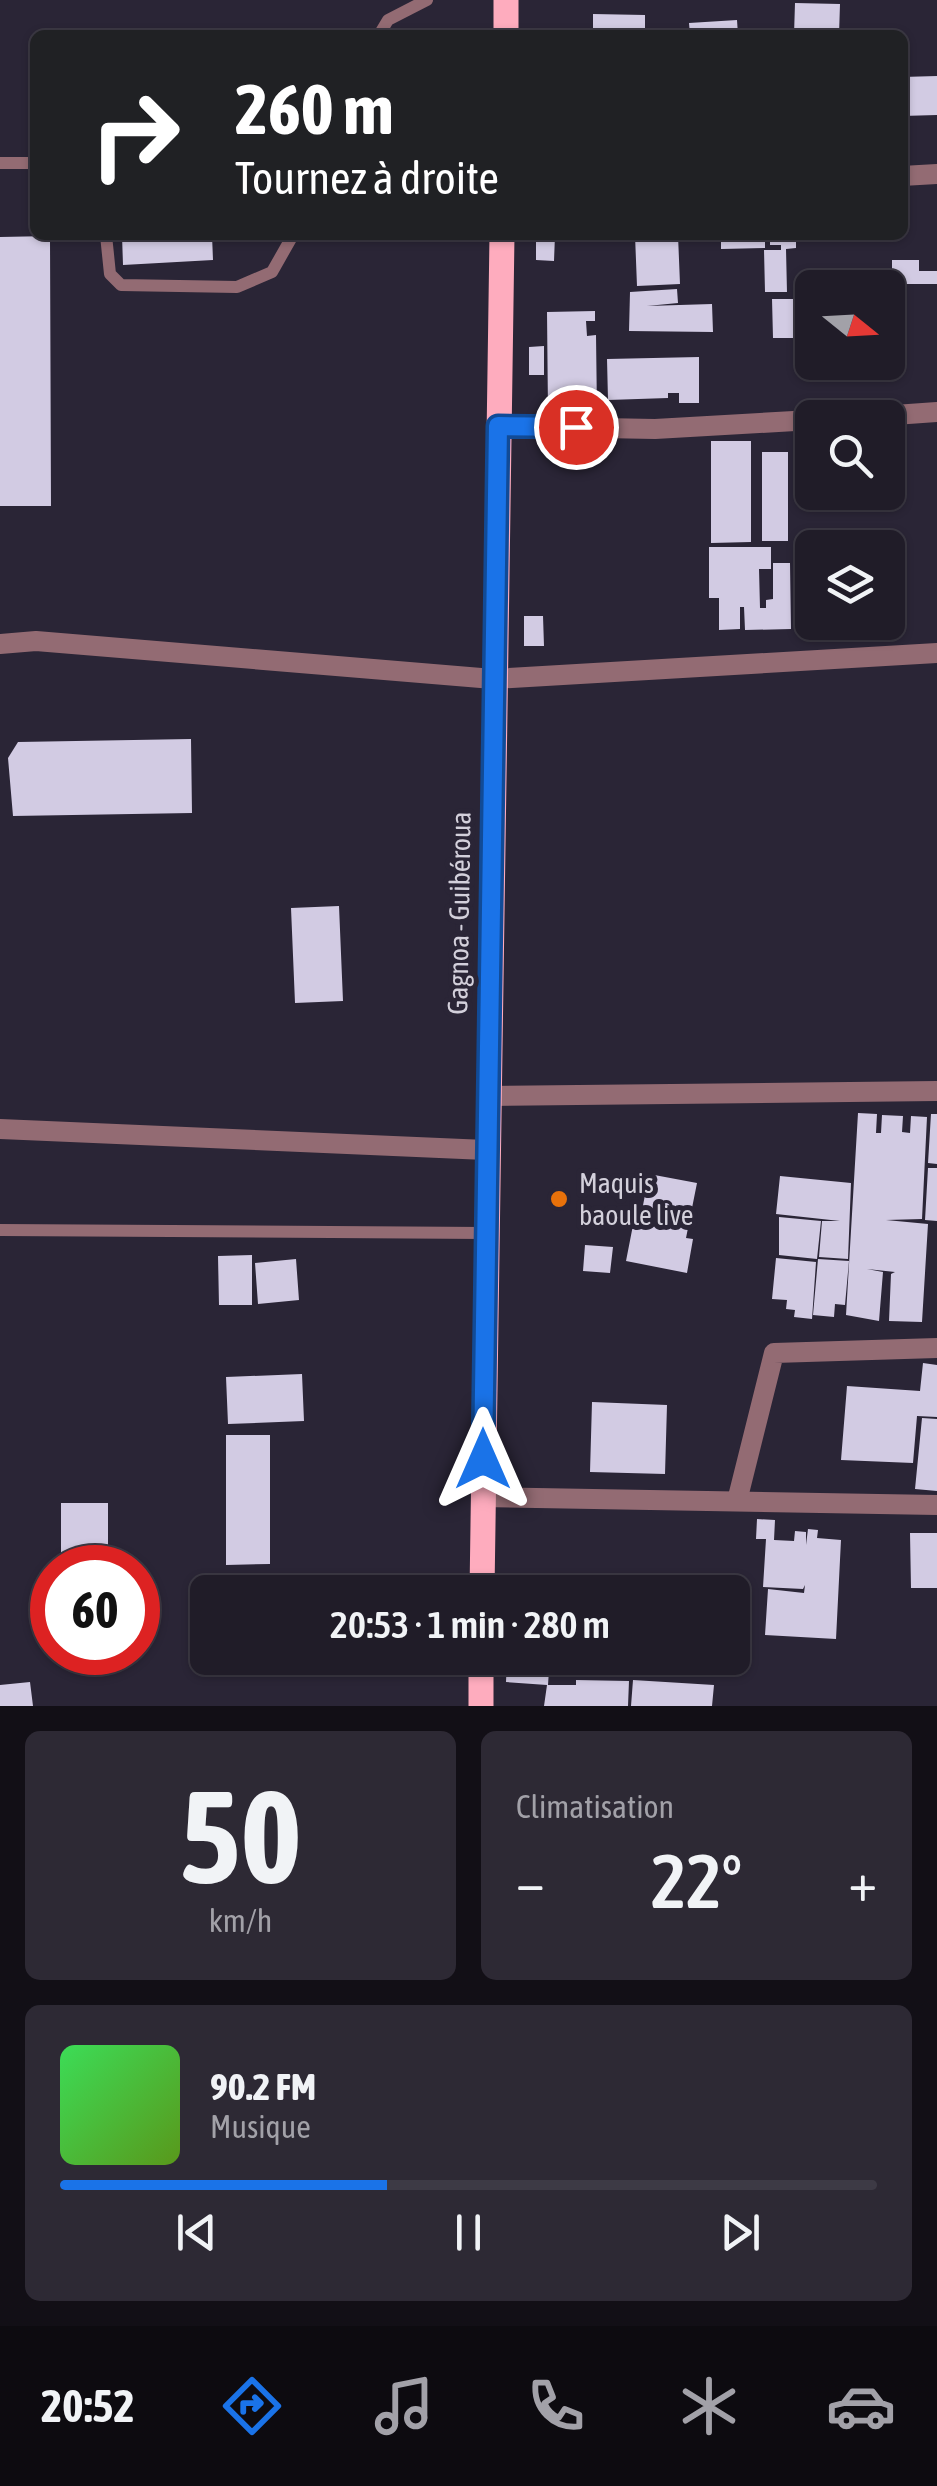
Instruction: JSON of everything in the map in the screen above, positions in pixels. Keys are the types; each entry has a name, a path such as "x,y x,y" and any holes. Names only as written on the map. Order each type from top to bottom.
{"main road":[{"path":"506,0 506,30"},
{"name":"Gagnoa - Guibéroua","path":"482,1575 486,1096 502,240"},
{"path":"481,1675 481,1706"}],"street":[{"path":"908,176 937,174"},
{"path":"905,414 937,412"},
{"path":"498,426 655,428 795,421"},
{"path":"0,644 36,641 493,679 937,653"},
{"path":"486,1096 937,1090"},
{"path":"0,1129 486,1150"},
{"path":"737,1501 774,1353 937,1348"},
{"path":"482,1497 937,1505"}],"lane":[{"path":"382,30 388,20 427,0"},
{"path":"0,162 30,162"},
{"path":"107,240 110,274 121,285 237,287 272,272 290,240"},
{"path":"0,1230 484,1233"}],"building":[{"path":"795,3 840,4 839,30 794,30"},
{"path":"593,14 645,15 645,30 593,30"},
{"path":"737,20 738,30 690,30 689,23"},
{"path":"937,76 937,115 908,116 908,77"},
{"path":"0,237 50,240 51,506 0,506"},
{"path":"122,240 212,240 213,260 123,265"},
{"path":"536,240 555,240 554,261 536,260"},
{"path":"635,240 678,240 680,284 637,286"},
{"path":"721,240 765,240 765,248 721,249"},
{"path":"770,240 796,242 796,248 786,249 787,292 765,292 764,250 781,250 781,245 770,245"},
{"path":"892,260 919,260 919,271 937,271 937,284 905,284 905,270 892,270"},
{"path":"677,289 678,303 647,306 712,304 713,332 629,331 630,292"},
{"path":"772,299 793,299 794,338 773,338"},
{"path":"595,311 595,321 586,321 587,336 596,335 597,413 548,413 547,312"},
{"path":"544,346 544,375 529,375 529,347"},
{"path":"699,357 699,403 679,403 679,393 668,393 668,398 608,400 607,359"},
{"path":"711,441 751,441 751,542 711,543"},
{"path":"762,452 788,452 788,541 762,541"},
{"path":"709,547 771,547 771,569 759,569 760,608 766,608 766,600 773,599 773,563 790,563 791,629 745,630 744,607 740,607 740,629 719,630 719,598 709,598"},
{"path":"524,616 543,616 544,646 524,646"},
{"path":"191,739 192,813 13,816 8,758 18,742"},
{"path":"339,906 343,1001 295,1003 291,908"},
{"path":"858,1113 877,1114 876,1133 881,1133 882,1115 903,1116 902,1132 910,1133 911,1116 927,1117 922,1219 886,1220 928,1224 922,1322 889,1321 891,1274 895,1272 867,1269 883,1272 879,1321 846,1315"},
{"path":"931,1114 937,1114 937,1164 928,1163"},
{"path":"928,1168 937,1168 937,1221 925,1220"},
{"path":"649,1174 697,1183 686,1238 693,1239 687,1273 626,1261 634,1220 640,1221"},
{"path":"780,1176 851,1183 848,1259 819,1257 822,1221 840,1221 776,1214"},
{"path":"779,1217 821,1221 817,1259 779,1255"},
{"path":"585,1245 613,1247 610,1273 583,1271"},
{"path":"252,1255 252,1305 219,1305 218,1256"},
{"path":"776,1258 816,1262 812,1319 794,1317 795,1310 786,1309 787,1300 772,1299"},
{"path":"296,1259 299,1300 258,1304 255,1263"},
{"path":"818,1259 849,1261 845,1305 835,1304 834,1317 813,1315"},
{"path":"923,1363 937,1365 937,1417 917,1416 913,1463 841,1460 847,1386 920,1391"},
{"path":"302,1374 304,1421 228,1424 226,1377"},
{"path":"592,1402 667,1405 665,1474 590,1472"},
{"path":"922,1418 937,1419 937,1491 915,1489"},
{"path":"226,1435 270,1435 270,1564 226,1565"},
{"path":"61,1503 108,1503 108,1545 61,1545"},
{"path":"757,1519 775,1520 774,1540 794,1541 795,1531 806,1532 806,1545 808,1529 818,1530 817,1538 841,1540 836,1639 765,1635 768,1589 804,1593 805,1585 803,1589 763,1587 766,1539 756,1539"},
{"path":"910,1533 937,1533 937,1588 911,1588"},
{"path":"506,1675 549,1675 548,1685 576,1685 576,1680 629,1681 628,1706 544,1706 547,1685 506,1682"},
{"path":"633,1680 714,1685 712,1706 631,1706"},
{"path":"30,1682 33,1706 0,1706 0,1685"}],"place":[{"name":"Maquis baoule live","path":"559,1199"}],"route":[{"path":"483,1459 498,426 576,427"}]}
